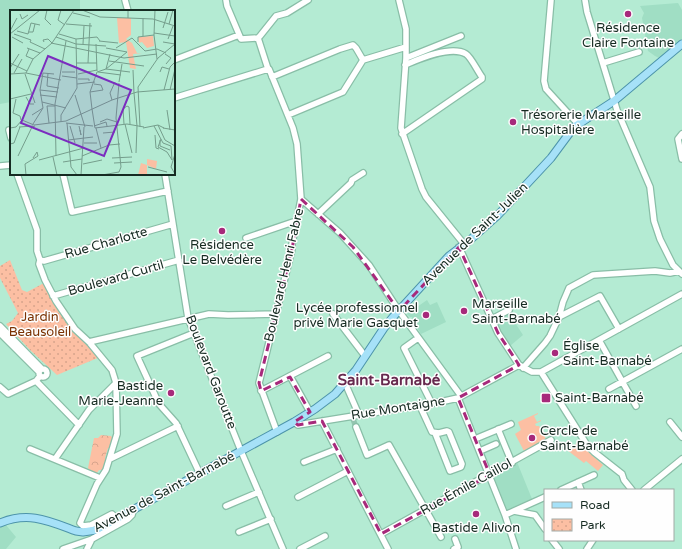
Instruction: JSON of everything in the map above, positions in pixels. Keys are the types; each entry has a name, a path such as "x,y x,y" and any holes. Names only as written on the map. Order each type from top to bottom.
{"main road":[{"name":"Avenue de Saint-Julien","path":"277,432 310,412 335,394 345,383 384,328 399,311 449,256 497,216 551,158 574,127 614,101 682,44"},
{"name":"Avenue de Saint-Barnabé","path":"0,523 16,518 34,517 76,531 83,532 96,530 277,432"}],"street":[{"path":"125,0 128,10"},
{"path":"226,0 226,6 241,39 258,38 276,16 287,12 308,0"},
{"path":"399,0 404,18 406,47 401,114 402,134 426,197 462,246 498,333 521,366 532,372 541,372 682,294"},
{"path":"551,0 544,81 546,89 578,124"},
{"path":"585,0 587,12 614,101 650,187 654,221 660,238 673,265 681,273"},
{"path":"175,60 239,35"},
{"path":"406,58 461,36"},
{"name":"Boulevard Henri Fabre","path":"258,38 268,69 288,115 297,144 298,177 301,198 292,249 259,382 277,432"},
{"path":"272,77 340,49 353,46 356,48 363,60"},
{"path":"288,115 343,92 363,60 406,47"},
{"path":"402,134 482,79 467,54 459,52 440,52 405,65"},
{"path":"603,63 639,52"},
{"path":"175,98 268,69"},
{"path":"682,134 678,139 682,159"},
{"path":"0,166 10,165"},
{"path":"318,214 352,182 352,180 363,173"},
{"path":"17,175 37,230 36,251 40,260 39,264 53,296 75,329 89,342 112,370 116,383 117,434 110,459 80,524 83,526 91,525 112,514 117,519"},
{"path":"63,175 72,212 168,191"},
{"name":"Boulevard Garoutte","path":"165,175 188,318 283,549"},
{"path":"301,198 340,233 362,256 380,280 399,311 459,397 490,475 516,549"},
{"path":"246,238 296,220"},
{"name":"Rue Charlotte","path":"40,260 44,261 173,224"},
{"name":"Boulevard Curtil","path":"53,296 178,260"},
{"path":"521,366 550,336 560,317 563,302 569,288 593,275 655,271 681,273"},
{"path":"560,317 600,296 619,329"},
{"path":"492,319 509,310"},
{"path":"89,342 209,314 276,314"},
{"path":"334,314 365,356"},
{"path":"0,326 79,425"},
{"path":"0,333 39,375"},
{"path":"194,333 137,356 159,404 178,426 200,474"},
{"path":"418,338 404,348 432,404"},
{"path":"599,340 636,406"},
{"path":"609,389 682,349"},
{"path":"261,391 328,356"},
{"name":"Rue Montaigne","path":"294,422 298,425 352,418 359,415 432,404 459,397 521,366"},
{"path":"541,372 584,441 594,452 622,474 624,480 631,489"},
{"path":"0,387 8,394 39,375"},
{"path":"290,376 310,412"},
{"path":"55,459 89,410 116,383"},
{"path":"345,383 359,415"},
{"path":"420,406 431,431 435,433 450,471 461,467 462,464 449,431 435,433"},
{"path":"322,421 388,549"},
{"path":"670,422 682,437"},
{"path":"475,439 511,424"},
{"path":"110,459 178,426"},
{"path":"356,427 367,455 389,445 441,537"},
{"path":"498,429 512,463"},
{"name":"Rue Émile Caillol","path":"381,534 512,463 551,440"},
{"path":"480,451 496,444"},
{"path":"304,462 337,449"},
{"path":"30,450 100,478"},
{"path":"645,489 682,458"},
{"path":"298,497 348,471"},
{"path":"563,489 594,475"},
{"path":"578,482 581,489"},
{"path":"226,506 259,492"},
{"path":"505,515 544,497"},
{"path":"63,549 92,539 128,519 132,515 133,511"},
{"path":"514,512 535,515 544,528"},
{"path":"239,532 271,519"},
{"path":"300,549 325,536"},
{"path":"87,549 92,539"},
{"path":"454,549 458,547 455,539"},
{"path":"553,541 559,549"}],"highlighted area":[{"path":"301,199 353,247 399,311 459,247 498,333 519,365 458,398 490,475 381,534 322,421 298,425 294,422 310,412 290,377 261,391 259,383 292,249"}],"shaded area":[{"path":"0,0 80,0 80,10 10,10 10,102 0,104"},
{"path":"678,3 682,10 682,39 659,58 648,51 642,18 644,13 640,6"},
{"name":"Lycée professionnel privé Marie Gasquet","path":"427,300 430,305 437,302 446,322 421,334 412,317 407,314"},
{"path":"508,312 523,335 510,346 495,319"},
{"path":"517,462 532,499 507,510 493,475"},
{"path":"6,525 16,537 6,549 0,549 0,527"}],"green space":[{"name":"Jardin Beausoleil","path":"10,260 22,290 27,292 44,283 100,357 57,375 30,350 6,324 12,321 18,313 0,278 0,266"},
{"name":"Cercle de Saint-Barnabé","path":"538,413 534,416 537,422 541,421 535,424 536,426 539,426 547,441 528,451 527,449 524,451 515,434 521,430 518,422"},
{"path":"101,435 111,436 114,440 112,449 108,448 105,458 109,459 104,470 99,470 96,474 91,472 88,468 94,438 98,438"},
{"path":"578,440 584,448 603,465 598,471 586,461 584,463 567,450 574,448"}],"tunnel":[{"path":"353,419 356,427"}],"place":[{"name":"Résidence Claire Fontaine","path":"628,14"},
{"name":"Trésorerie Marseille Hospitalière","path":"513,122"},
{"name":"Résidence Le Belvédère","path":"222,231"},
{"name":"Marseille Saint-Barnabé","path":"464,311"},
{"name":"Lycée professionnel privé Marie Gasquet","path":"426,315"},
{"name":"Église Saint-Barnabé","path":"555,353"},
{"name":"Bastide Marie-Jeanne","path":"171,393"},
{"name":"Saint-Barnabé","path":"546,398"},
{"name":"Cercle de Saint-Barnabé","path":"532,438"},
{"name":"Bastide Alivon","path":"476,514"}],"district":[{"name":"Saint-Barnabé","path":"389,380"}]}
